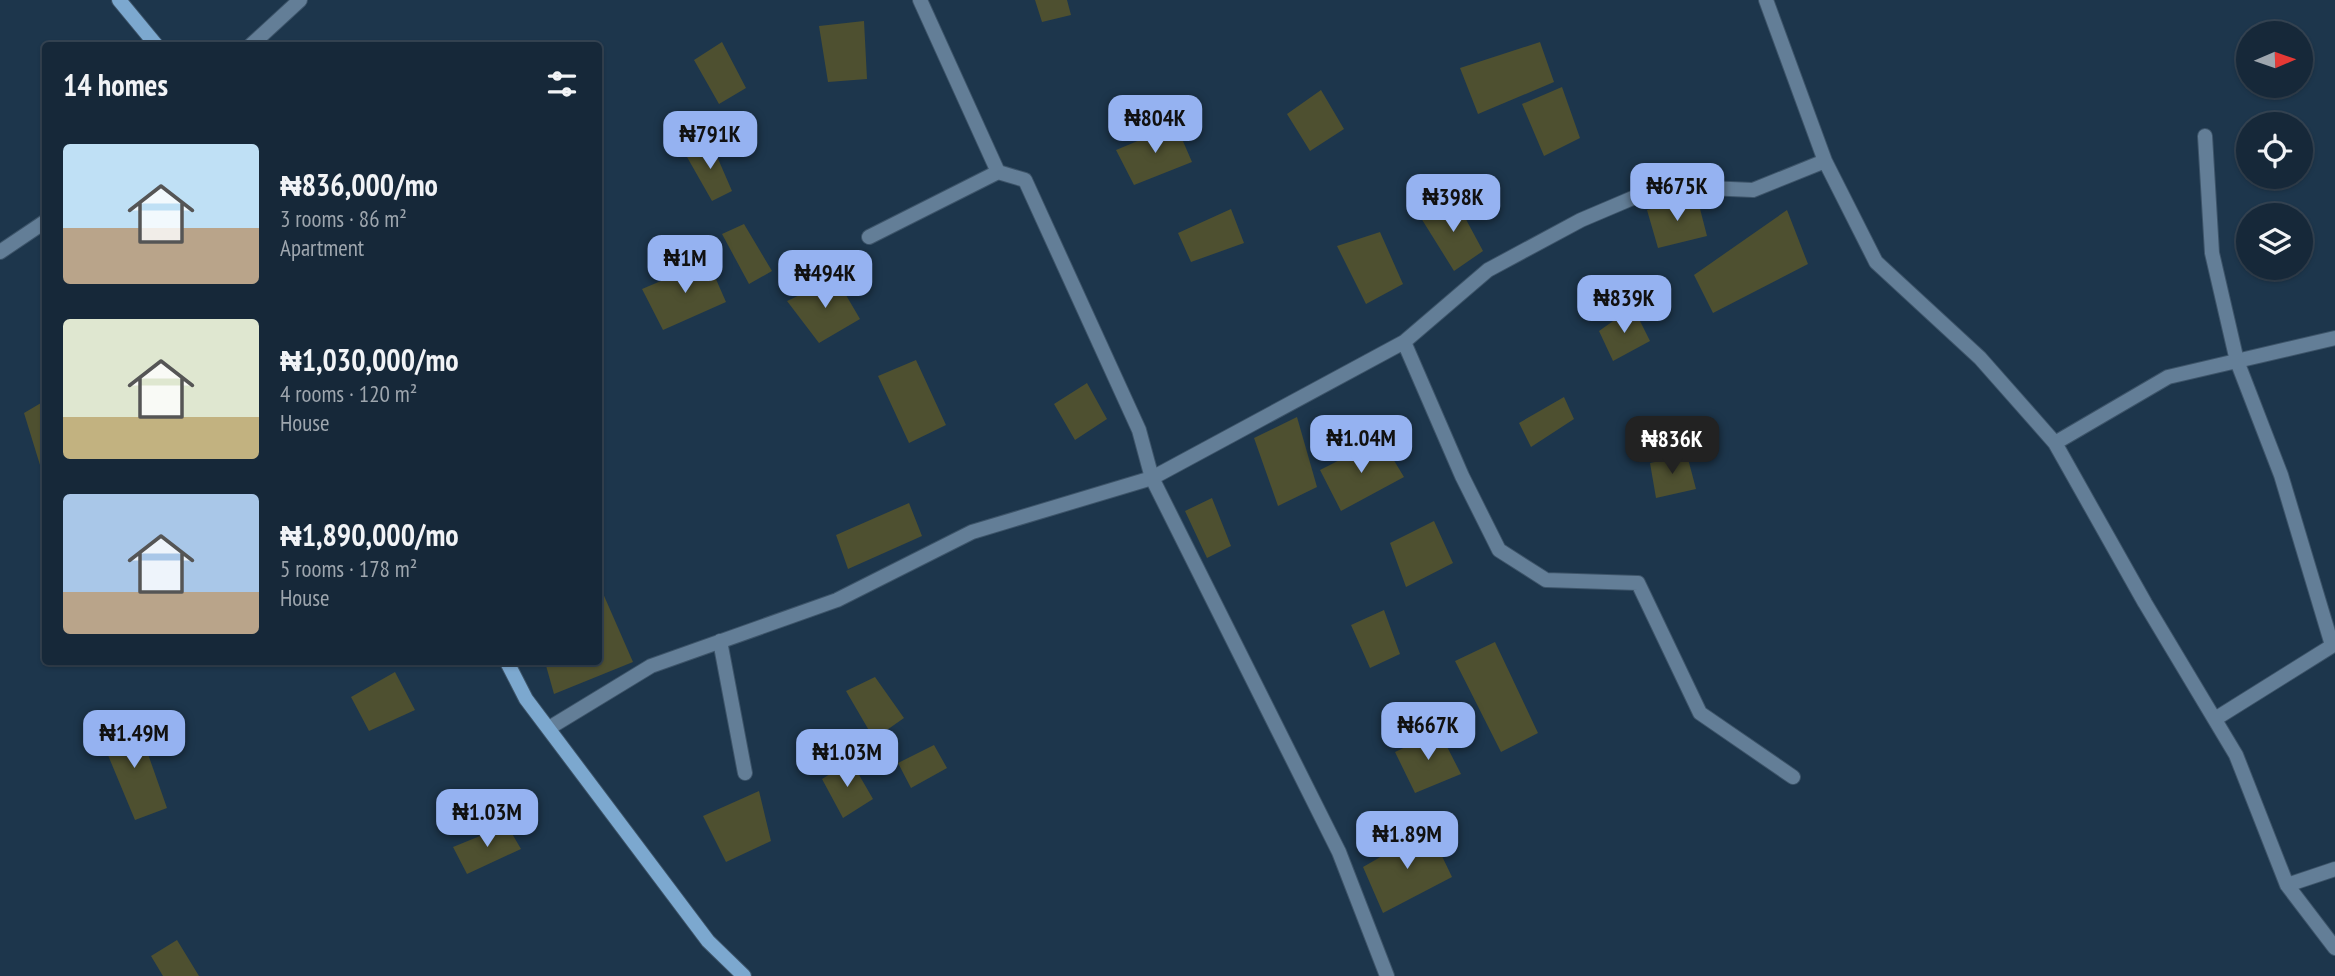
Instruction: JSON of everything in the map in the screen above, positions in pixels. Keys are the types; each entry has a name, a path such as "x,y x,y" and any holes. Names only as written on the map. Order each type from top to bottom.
{"street":[{"path":"119,0 154,42"},
{"path":"254,42 300,0"},
{"path":"920,0 998,172"},
{"path":"1766,0 1825,161 1876,262 1980,358 2055,443 2145,603 2236,755 2287,885 2335,948"},
{"path":"2205,136 2212,253 2237,361 2281,475 2333,644 2215,719"},
{"path":"549,728 651,666 837,600 972,533 1152,478 1404,342 1488,270 1581,220 1661,186 1753,190 1825,161"},
{"path":"869,237 998,172 1025,180 1139,430 1152,478 1339,852 1387,976"},
{"path":"0,252 42,224"},
{"path":"2055,443 2168,377 2335,338"},
{"path":"1404,342 1462,476 1499,550 1546,580 1638,583 1700,713 1793,777"},
{"path":"720,641 745,773"},
{"path":"509,665 526,699 708,941 740,975"},
{"path":"2287,885 2335,869"}],"building":[{"path":"1035,0 1067,0 1071,15 1042,22"},
{"path":"864,21 867,79 828,82 819,26"},
{"path":"722,42 746,88 719,104 694,60"},
{"path":"1540,42 1554,82 1478,114 1460,68"},
{"path":"1562,87 1580,138 1544,156 1522,104"},
{"path":"1321,90 1344,129 1310,151 1287,114"},
{"path":"1176,125 1192,162 1134,185 1116,150"},
{"path":"709,138 732,191 712,201 687,157"},
{"path":"1697,197 1707,236 1658,248 1647,210"},
{"path":"1455,199 1483,251 1454,271 1421,218"},
{"path":"1231,209 1244,243 1191,262 1178,233"},
{"path":"1787,210 1808,264 1713,313 1694,275"},
{"path":"744,224 772,271 749,284 722,234"},
{"path":"1380,232 1403,284 1366,304 1337,246"},
{"path":"708,261 726,302 663,330 642,289"},
{"path":"836,278 860,319 819,343 787,301"},
{"path":"1633,307 1650,341 1613,361 1599,331"},
{"path":"916,360 946,425 909,443 878,376"},
{"path":"1087,383 1107,419 1075,440 1054,404"},
{"path":"1564,397 1574,419 1531,447 1519,423"},
{"path":"42,402 40,465 24,413"},
{"path":"1297,417 1317,487 1278,506 1254,438"},
{"path":"1381,439 1404,477 1341,511 1320,470"},
{"path":"1687,455 1696,489 1656,498 1650,463"},
{"path":"1212,498 1231,546 1207,558 1185,511"},
{"path":"909,503 922,536 848,569 836,535"},
{"path":"1434,521 1453,563 1406,587 1390,543"},
{"path":"602,591 633,662 554,694 546,665 602,665"},
{"path":"1384,610 1400,654 1370,668 1351,625"},
{"path":"1495,642 1538,733 1501,752 1455,661"},
{"path":"395,672 415,710 369,731 351,697"},
{"path":"875,677 904,718 874,739 846,691"},
{"path":"136,720 167,808 135,820 100,736"},
{"path":"1439,731 1461,774 1415,793 1395,752"},
{"path":"934,745 947,768 911,788 898,763"},
{"path":"851,761 873,799 843,818 822,779"},
{"path":"759,791 771,841 726,862 703,816"},
{"path":"507,825 521,849 467,874 453,847"},
{"path":"1429,829 1452,877 1383,913 1363,867"},
{"path":"177,940 199,976 163,976 151,956"}]}
